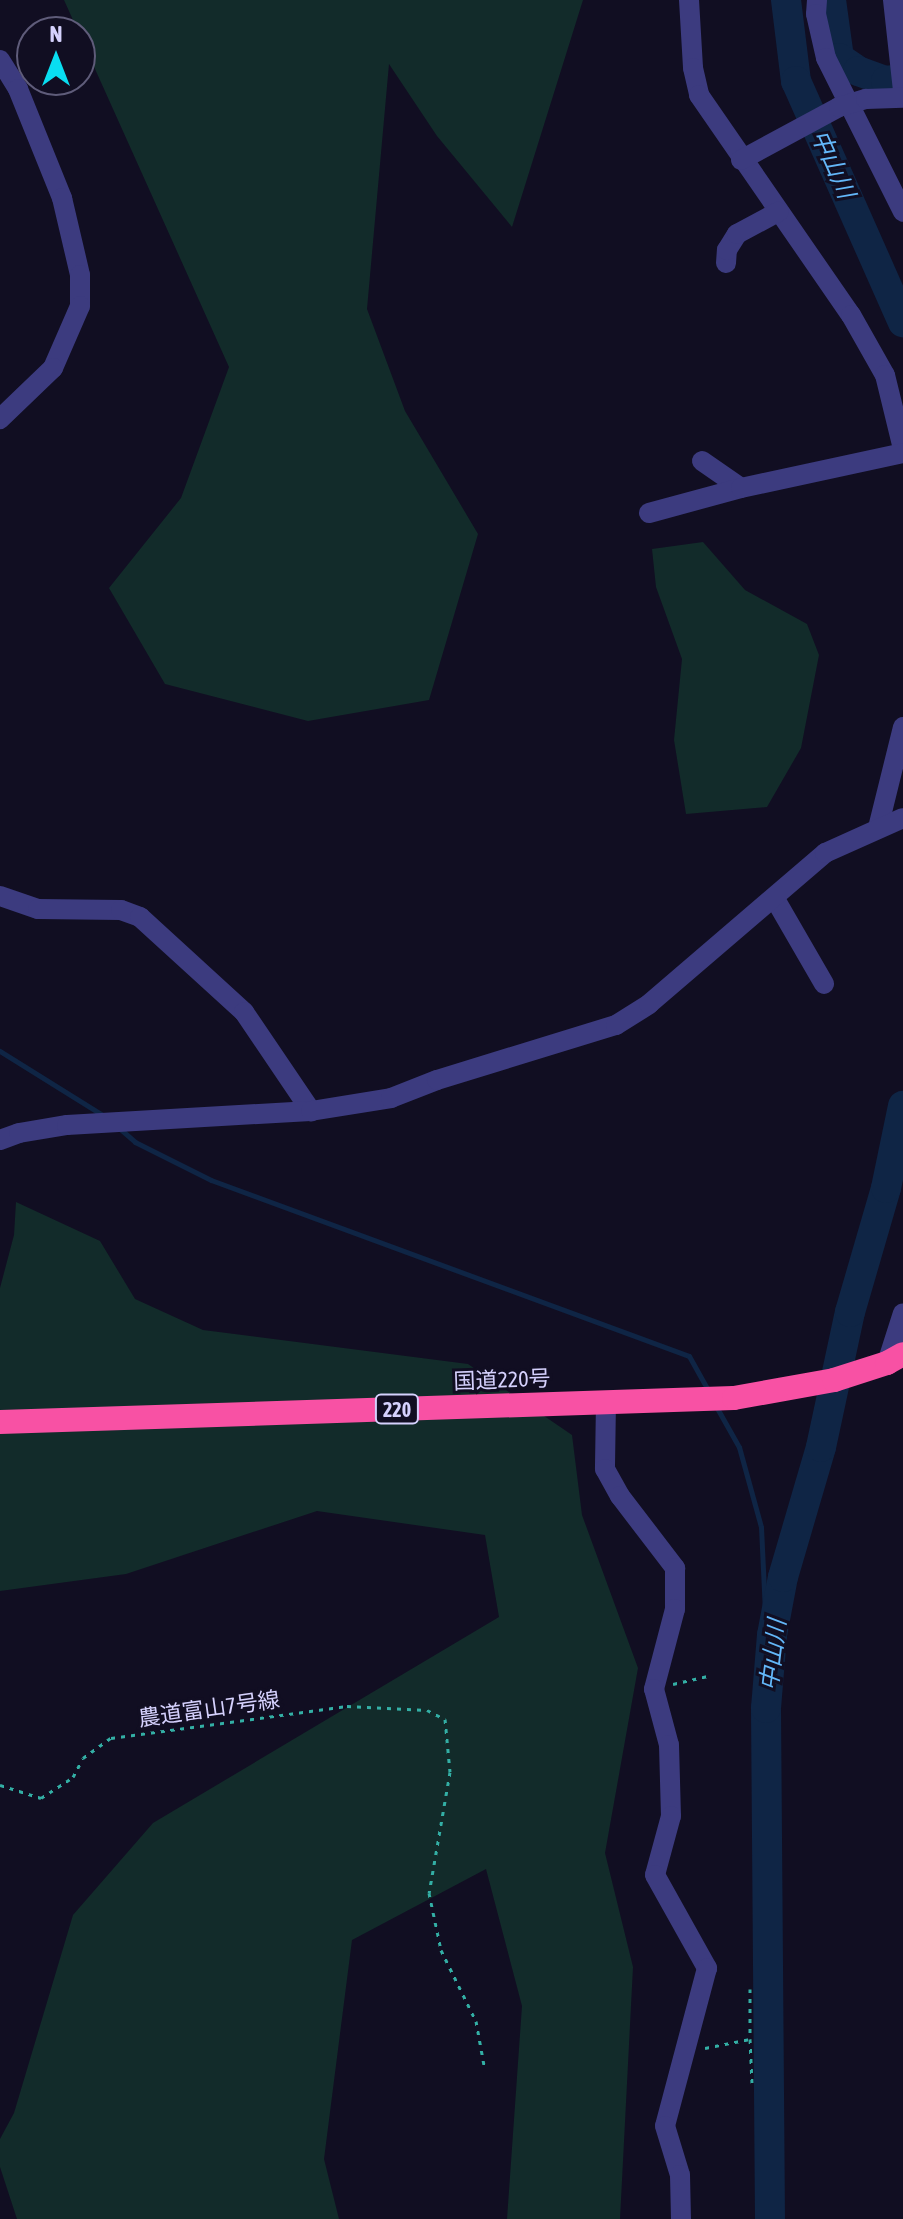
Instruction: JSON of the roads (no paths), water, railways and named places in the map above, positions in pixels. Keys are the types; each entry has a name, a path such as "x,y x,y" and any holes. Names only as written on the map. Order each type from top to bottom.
{"highway":[{"name":"国道220号","path":"0,1422 734,1398 793,1388 895,1358"}],"street":[{"path":"649,513 741,488 903,451 885,375 851,315 699,95 693,68 689,0"},
{"path":"817,0 826,58 844,105 903,212"},
{"path":"893,0 903,91"},
{"path":"0,60 18,89 62,198 80,275 80,306 53,368 0,419"},
{"path":"741,160 844,105 866,99 903,98"},
{"path":"726,263 727,250 737,234 778,212"},
{"path":"702,461 741,488"},
{"path":"878,828 903,727"},
{"path":"0,1140 19,1133 67,1125 311,1111 391,1098 437,1080 616,1025 649,1004 825,853 902,819"},
{"path":"0,896 38,909 121,910 140,917 244,1012 311,1111"},
{"path":"775,899 824,984"},
{"path":"895,1358 903,1313"},
{"path":"606,1402 605,1469 620,1496 675,1568 675,1609 654,1689 669,1745 671,1816 655,1875 707,1968 665,2126 680,2175 681,2219"}],"waterway":[{"name":"中山川","path":"786,0 796,81 903,322"},
{"name":"中山川","path":"831,0 839,58 858,71 886,81 903,79"},
{"path":"0,1051 104,1116"},
{"name":"中山川","path":"770,2219 766,1708 772,1635 783,1577 821,1447 850,1312 886,1188 903,1106"},
{"path":"118,1127 135,1142 211,1180 689,1356 709,1392"},
{"path":"894,1148 903,1162"},
{"path":"717,1408 739,1447 761,1527 765,1613 772,1635"}]}
